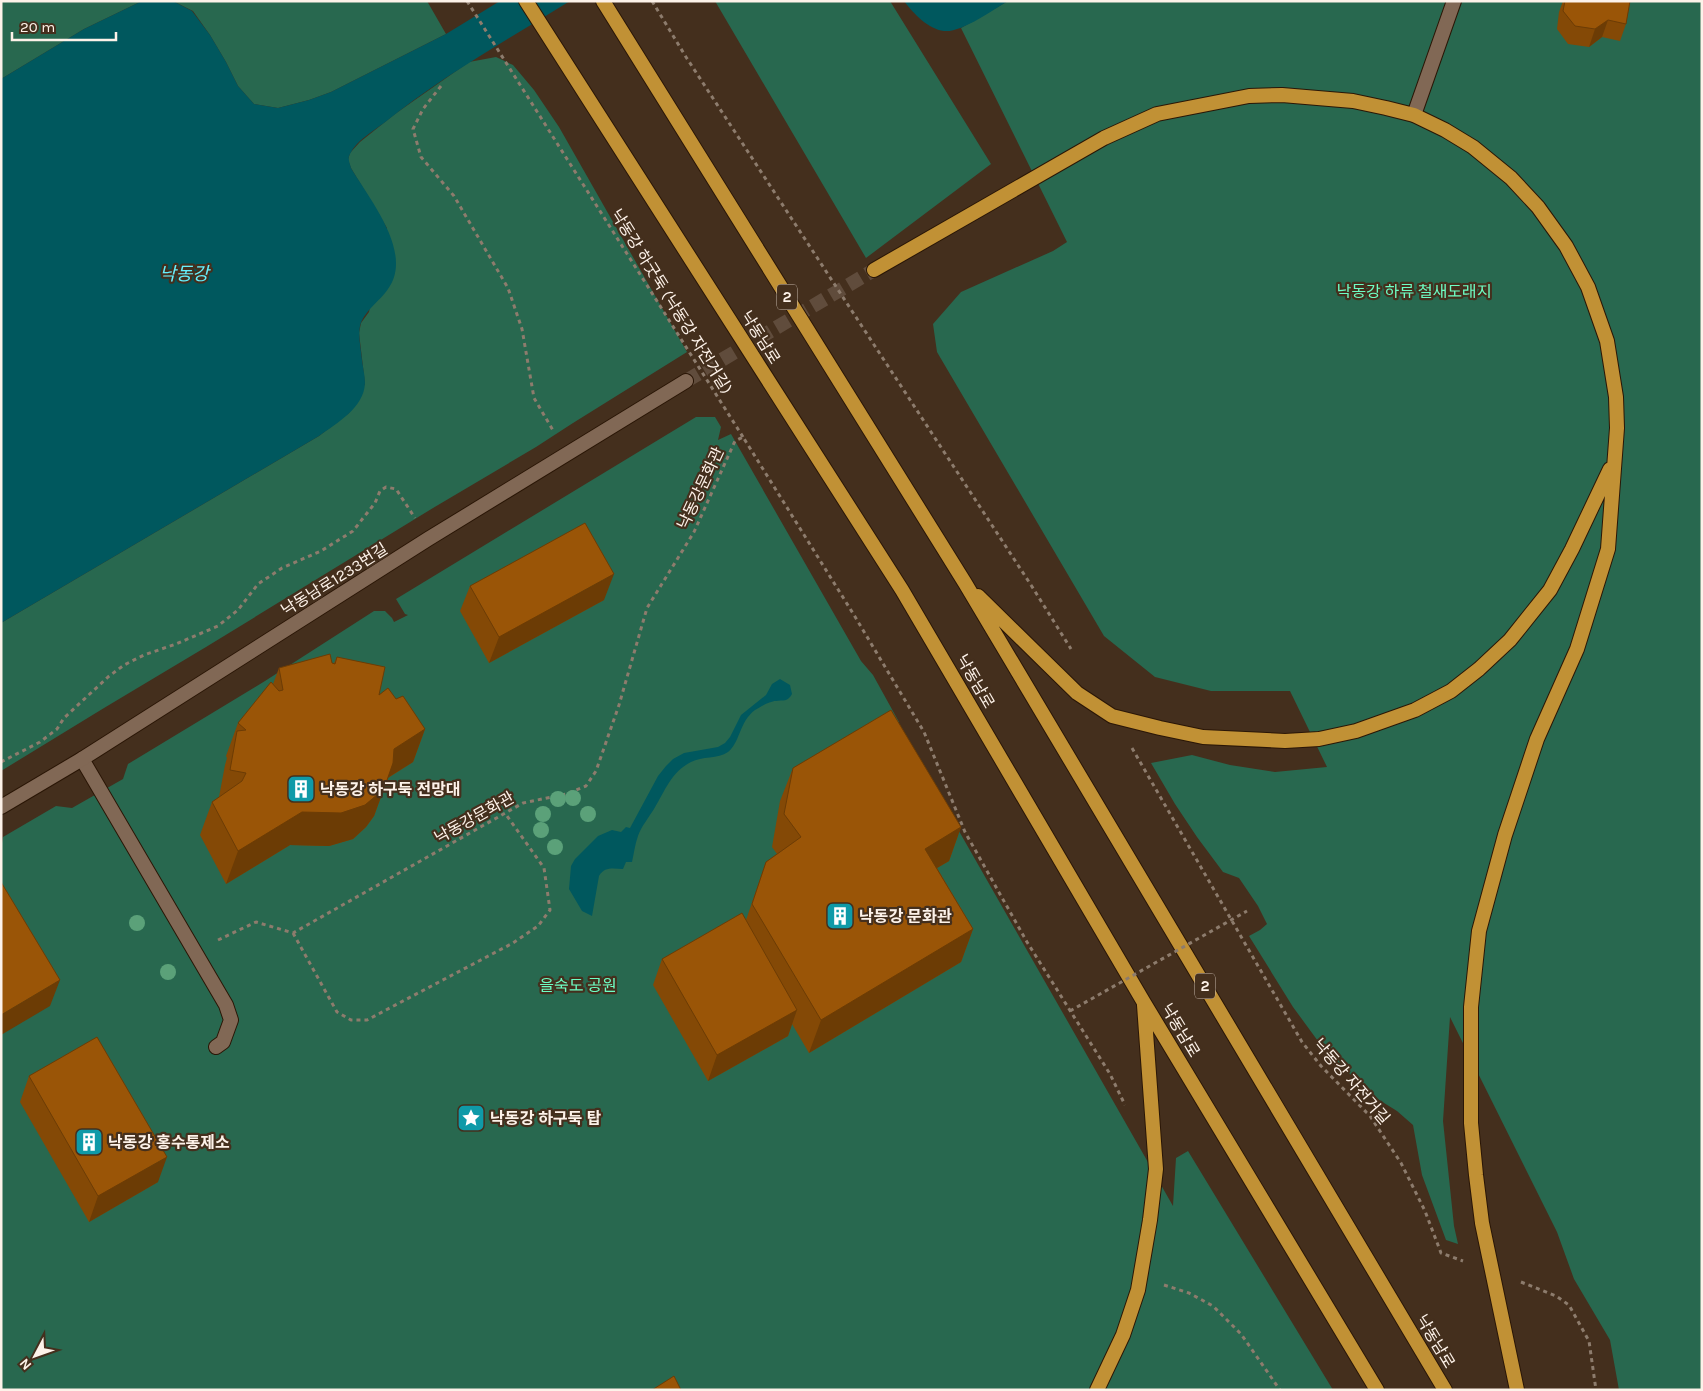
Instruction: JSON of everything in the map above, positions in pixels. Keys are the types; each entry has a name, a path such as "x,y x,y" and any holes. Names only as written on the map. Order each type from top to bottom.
{"main road":[{"name":"낙동남로","path":"526,1 902,590 1143,1002 1377,1390"},
{"name":"낙동남로","path":"606,6 965,583 1444,1390"},
{"path":"874,270 1104,138 1157,114 1249,96 1282,95 1353,101 1414,115 1445,130 1473,147 1510,178 1538,207 1566,246 1588,287 1607,341 1616,397 1617,428 1608,549 1577,649 1537,739 1505,835 1479,931 1471,1007 1471,1123 1482,1223 1517,1390"},
{"path":"965,583 1078,692 1112,716 1202,737 1286,741 1319,739 1356,731 1415,710 1451,691 1486,663 1510,640 1550,590 1572,550 1614,462"},
{"path":"1097,1390 1123,1336 1138,1290 1150,1220 1156,1169 1143,1002"}],"street":[{"path":"1414,115 1454,1"},
{"name":"낙동남로1233번길","path":"1,807 82,759 428,539 686,380"},
{"path":"82,759 226,1005 231,1020 223,1042 216,1047"}],"path":[{"name":"낙동강 하굿둑 (낙동강 자전거길)","path":"467,1 854,615 924,732 965,832 1027,942 1110,1074 1127,1108"},
{"path":"652,1 686,57 1031,585 1072,651"},
{"path":"441,86 423,109 412,129 421,157 454,196 508,288 522,329 534,398 566,455"},
{"name":"낙동강문화관","path":"293,933 523,803 566,794 586,786 596,772 648,608 694,532 735,441 742,436"},
{"path":"1,762 46,738 108,676 144,655 218,626 238,610 258,584 282,568 321,551 353,531 375,503 380,491 386,487 396,489 400,493 428,539"},
{"name":"낙동강 자전거길","path":"1138,757 1302,1042 1321,1066 1370,1116 1401,1163 1425,1211 1441,1253 1492,1270 1556,1296 1569,1305 1589,1341 1596,1390"},
{"path":"195,951 256,922 293,933 337,1012 351,1020 367,1020 514,943 538,926 550,910 544,868 506,813"},
{"path":"1070,1011 1247,911"},
{"path":"1140,1278 1189,1293 1213,1306 1241,1334 1280,1390"}],"green space":[{"path":"1,1 142,1 84,29 1,79"},
{"path":"173,1 427,1 446,34 331,92 278,108 254,104 238,86 210,35 193,11"},
{"path":"715,1 890,1 991,164 866,258"},
{"name":"낙동강 하류 철새도래지","path":"1008,1 1702,1 1702,1390 1619,1390 1610,1340 1574,1279 1557,1232 1450,1017 1443,1121 1454,1226 1458,1244 1446,1240 1422,1175 1413,1125 1397,1111 1376,1098 1326,1052 1293,1007 1249,936 1267,924 1258,906 1239,878 1223,872 1175,804 1151,763 1192,755 1230,765 1275,772 1327,767 1290,691 1211,691 1155,677 1104,636 937,352 933,324 961,292 1053,251 1067,242 961,28"},
{"path":"496,57 513,65 534,90 559,127 687,352 536,447 1,771 1,623 319,436 349,413 365,384 359,333 361,323 369,312 387,228 351,168 348,160 350,153 360,142 395,114 469,62"},
{"name":"을숙도 공원","path":"696,417 715,417 721,427 718,440 731,434 861,661 873,675 899,722 899,726 1173,1206 1176,1158 1188,1151 1333,1390 1,1390 1,849 3,837 56,806 72,808 123,779 128,764 265,681 374,611 385,611 394,622 408,615 405,614 396,599"}],"water":[{"name":"낙동강","path":"142,1 173,1 192,11 210,35 238,86 254,104 278,108 331,92 446,34 500,1 570,1 475,59 429,90 365,137 350,154 351,168 386,227 393,243 396,259 395,275 388,289 368,311 360,326 359,339 365,383 360,400 355,407 319,436 1,623 1,79 84,29"},
{"path":"904,1 1008,1 968,25 951,31 944,31 927,24"},
{"path":"780,679 790,685 792,694 790,697 785,700 768,703 755,710 746,720 735,743 728,752 720,756 695,760 678,771 669,782 641,829 632,862 626,862 623,869 610,869 601,873 592,916 582,911 569,889 571,866 575,859 598,836 612,830 621,832 626,827 630,828 658,776 673,759 684,753 718,747 725,743 741,715 766,695 772,684"}],"building":[{"path":"1565,1 1630,1 1626,24 1608,20 1595,29 1575,26 1563,11"},
{"path":"585,523 614,574 499,637 470,586"},
{"name":"낙동강 하구둑 전망대","path":"330,654 332,663 335,664 337,657 385,667 379,695 388,688 396,699 403,696 425,729 394,749 393,763 386,783 378,794 365,805 341,813 302,812 238,851 212,802 242,781 246,773 230,770 237,731 246,730 238,723 271,682 279,691 283,690 279,668"},
{"name":"낙동강 문화관","path":"891,710 961,827 925,849 973,929 821,1020 752,904 766,862 801,837 784,814 793,768"},
{"path":"1,882 60,980 1,1015"},
{"path":"742,913 797,1010 717,1055 662,959"},
{"name":"낙동강 홍수통제소","path":"97,1037 167,1157 98,1196 29,1076"},
{"path":"674,1376 681,1390 652,1390"}],"tunnel":[{"path":"686,381 874,270"}],"place":[{"name":"낙동강 하구둑 전망대","path":"301,789"},
{"name":"낙동강 문화관","path":"840,916"},
{"name":"낙동강 하구둑 탑","path":"471,1118"},
{"name":"낙동강 홍수통제소","path":"89,1142"}]}
